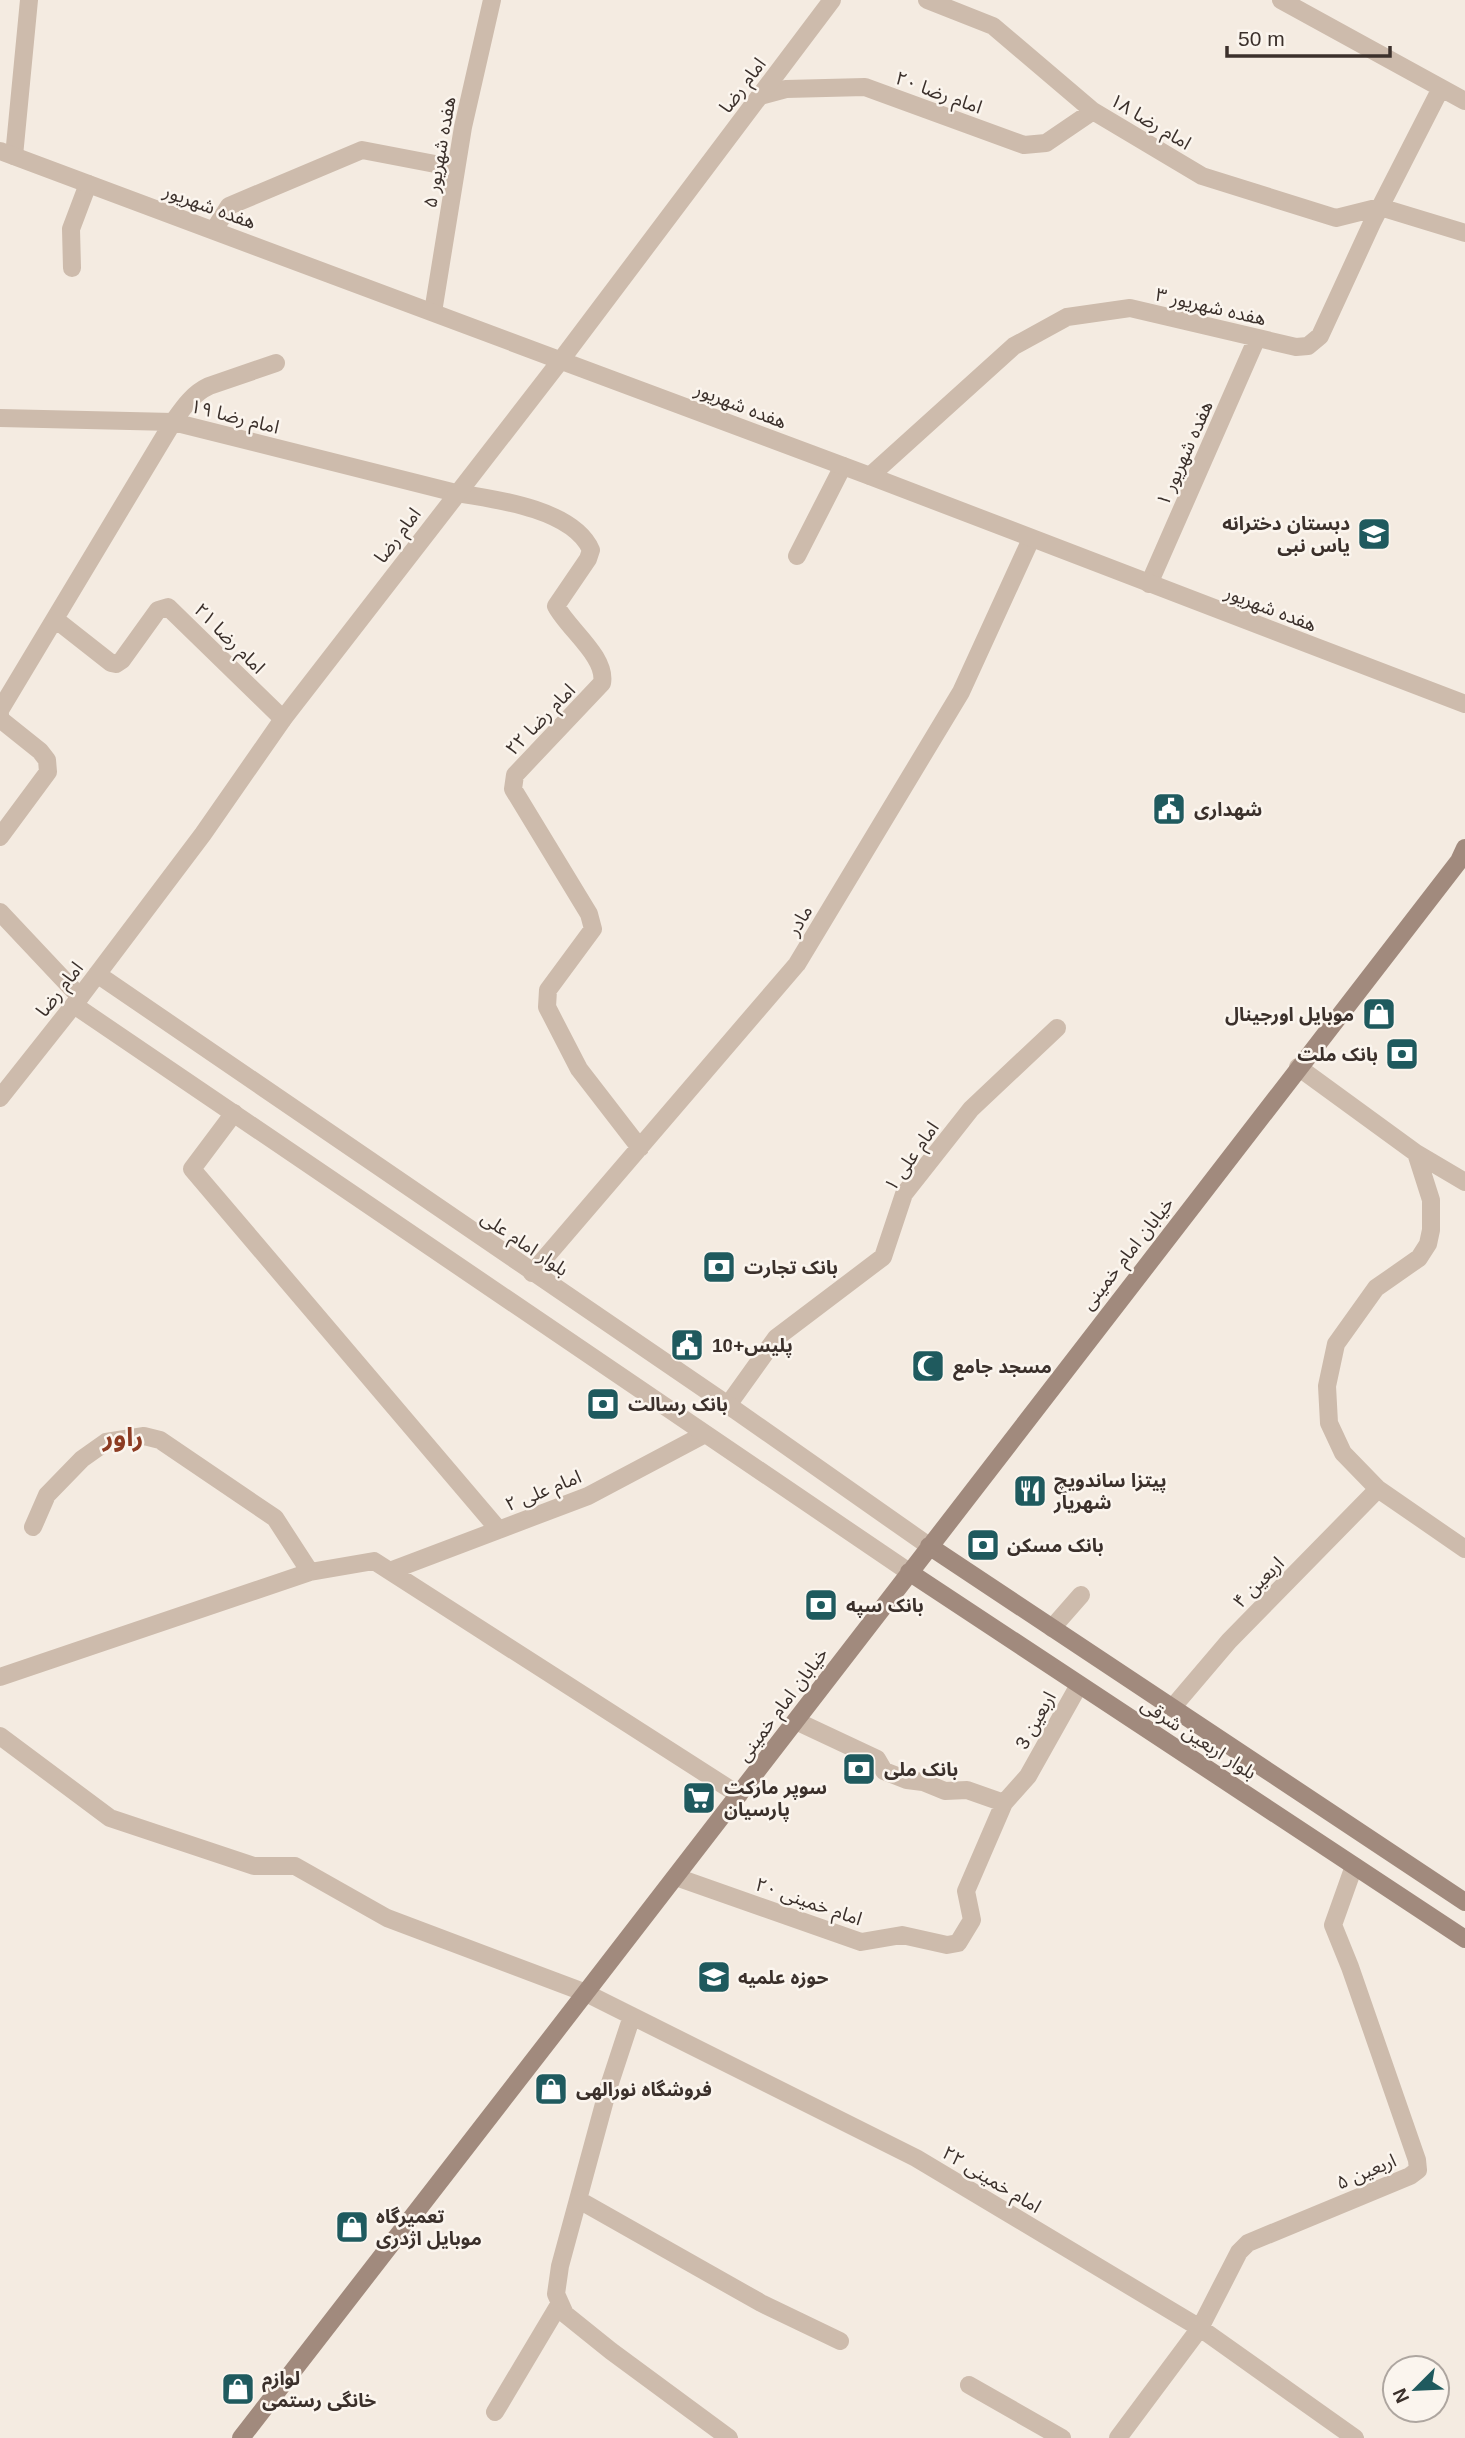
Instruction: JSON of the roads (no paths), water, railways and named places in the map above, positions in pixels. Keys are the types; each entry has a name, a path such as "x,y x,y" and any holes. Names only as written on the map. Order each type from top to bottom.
{"main road":[{"name":"خیابان امام خمینی","path":"241,2438 796,1721 1140,1269 1463,855"},
{"name":"بلوار اربعین شرقی","path":"929,1546 1465,1902"},
{"name":"بلوار اربعین شرقی","path":"909,1572 1465,1939"}],"street":[{"path":"7,153 29,0"},
{"name":"هفده شهریور ۵","path":"433,312 456,168 492,0"},
{"name":"امام رضا","path":"0,1098 203,834 283,719 561,360 832,0"},
{"name":"امام رضا ۱۸","path":"928,0 993,26 1093,111 1202,176 1336,218 1380,207"},
{"path":"1281,0 1465,101"},
{"name":"امام رضا ۲۰","path":"760,96 786,89 865,87 1024,145 1046,143 1093,111"},
{"name":"هفده شهریور ۳","path":"870,476 1014,346 1067,317 1130,308 1296,347 1308,346 1321,336 1380,207 1441,88"},
{"path":"214,230 229,206 362,150 456,168"},
{"name":"هفده شهریور","path":"7,153 870,476 1465,704"},
{"path":"72,268 71,229 88,184"},
{"path":"1380,207 1465,233"},
{"name":"هفده شهریور ۱","path":"1149,584 1257,338"},
{"path":"0,837 48,772 47,761 40,751 1,719 0,712 173,422 199,391 276,363"},
{"name":"امام رضا ۱۹","path":"0,418 173,422 456,493"},
{"path":"797,556 843,466"},
{"name":"امام رضا ۲۲","path":"456,493 489,498 555,517 587,542 591,550 589,559 556,606 561,616 597,659 604,675 602,682 514,775 513,789 589,914 593,929 548,990 547,1007 579,1069 639,1148"},
{"name":"مادر","path":"532,1273 797,964 961,692 1031,539"},
{"name":"امام رضا ۲۱","path":"55,618 111,663 116,664 122,660 158,610 168,607 283,719"},
{"path":"0,912 77,1001 234,1113 909,1572"},
{"name":"بلوار امام علی","path":"97,974 728,1405 929,1546"},
{"name":"امام علی ۱","path":"728,1405 776,1338 883,1256 904,1194 971,1110 1057,1028"},
{"path":"1298,1067 1416,1153 1465,1182"},
{"path":"234,1113 192,1169 499,1530"},
{"path":"1416,1153 1431,1200 1428,1244 1419,1258 1376,1288 1336,1345 1327,1386 1329,1423 1343,1453 1378,1489 1465,1549"},
{"name":"امام علی ۲","path":"390,1571 588,1496 705,1434"},
{"path":"33,1527 47,1495 82,1459 106,1443 144,1436 160,1440 275,1518 310,1572"},
{"name":"اربعین ۴","path":"1172,1708 1229,1641 1378,1489"},
{"path":"0,1677 310,1572 374,1560 739,1795"},
{"path":"1052,1628 1081,1595"},
{"name":"اربعین 3","path":"966,1891 1004,1803 1028,1776 1079,1685"},
{"path":"796,1721 877,1759 884,1770 907,1780 923,1782 945,1791 967,1790 1004,1803"},
{"name":"امام خمینی ۲۲","path":"0,1736 110,1818 254,1866 295,1866 387,1918 586,1993 916,2158 1200,2328 1354,2438"},
{"name":"اربعین ۵","path":"1118,2438 1200,2328 1239,2252 1248,2242 1410,2176 1418,2170 1417,2160 1333,1925 1354,1866"},
{"name":"امام خمینی ۲۰","path":"676,1877 861,1942 902,1935 947,1945 958,1943 972,1920 966,1891"},
{"path":"632,2016 608,2089 560,2266 556,2294 565,2314 729,2438"},
{"path":"579,2200 761,2303 840,2341"},
{"path":"495,2412 560,2303"},
{"path":"969,2385 1062,2438"}],"place":[{"name":"دبستان دخترانه یاس نبی","path":"1374,534"},
{"name":"شهداری","path":"1169,809"},
{"name":"موبایل اورجینال","path":"1379,1014"},
{"name":"بانک ملت","path":"1402,1054"},
{"name":"بانک تجارت","path":"719,1267"},
{"name":"پلیس+10","path":"687,1345"},
{"name":"مسجد جامع","path":"928,1366"},
{"name":"بانک رسالت","path":"603,1404"},
{"name":"پیتزا ساندویچ شهریار","path":"1030,1491"},
{"name":"بانک مسکن","path":"983,1545"},
{"name":"بانک سپه","path":"821,1605"},
{"name":"بانک ملی","path":"859,1769"},
{"name":"سوپر مارکت پارسیان","path":"699,1798"},
{"name":"حوزه علمیه","path":"714,1977"},
{"name":"فروشگاه نورالهی","path":"551,2089"},
{"name":"تعمیرگاه موبایل اژدری","path":"352,2227"},
{"name":"لوازم خانگی رستمی","path":"238,2389"}],"district":[{"name":"راور","path":"123,1437"}]}
